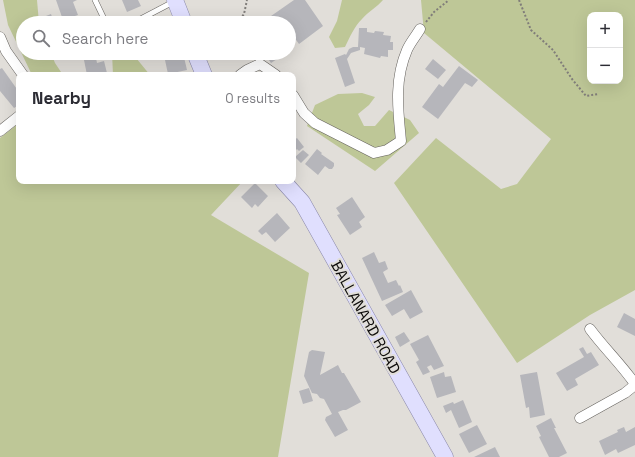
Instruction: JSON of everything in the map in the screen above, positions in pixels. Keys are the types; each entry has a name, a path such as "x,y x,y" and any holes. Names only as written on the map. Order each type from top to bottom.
{"main road":[{"path":"175,1 181,16"},
{"path":"198,60 203,72"},
{"name":"BALLANARD ROAD","path":"287,184 302,202 444,457"}],"street":[{"path":"296,100 304,113 315,123 374,153 387,150 401,141 397,97 400,71 407,49 420,29"},
{"path":"0,37 6,51 21,72"},
{"path":"244,72 260,64 272,72"},
{"path":"0,132 16,119"},
{"path":"580,418 625,393 635,384 590,328"}],"lane":[{"path":"95,0 103,16"},
{"path":"146,16 175,1"},
{"path":"259,60 260,64"}],"path":[{"path":"243,16 247,0"},
{"path":"420,29 434,12 449,0"},
{"path":"519,0 532,30 553,50 572,79 586,96 598,94"}],"green space":[{"path":"3,0 37,0 38,16 16,16 16,42 8,25"},
{"path":"342,0 383,0 359,22 352,32 345,47 335,48 329,37 337,21"},
{"path":"421,0 635,0 635,290 590,315 517,363 394,183 436,138 501,189 517,184 551,139 424,33"},
{"path":"25,60 54,60 61,72 31,72"},
{"path":"112,60 138,60 148,72 113,72"},
{"path":"362,93 375,97 369,105 358,114 364,126 375,126 389,110 410,120 419,133 375,171 307,126 315,105 338,94"},
{"path":"16,125 16,184 240,184 211,215 309,273 278,457 0,457 0,138"}],"building":[{"path":"56,0 77,0 73,2 78,15 62,16"},
{"path":"122,0 138,0 141,6 127,12"},
{"path":"294,0 305,0 323,26 299,44 296,40 296,16 271,16"},
{"path":"359,28 367,28 367,32 384,32 383,35 391,36 390,42 393,42 393,50 388,50 388,57 381,56 380,58 364,54 365,48 360,47 360,50 351,53 347,59 355,83 345,87 335,58 345,54 346,55 349,49 353,47 358,47"},
{"path":"433,59 446,70 438,79 425,69"},
{"path":"84,60 96,60 97,63 104,61 107,72 86,72"},
{"path":"165,60 185,60 187,70 168,72"},
{"path":"459,66 478,80 472,87 465,83 438,119 422,107 439,84 443,87"},
{"path":"2,68 16,88 16,107 14,108 0,91 0,69"},
{"path":"297,138 304,147 299,151 297,149 296,150"},
{"path":"317,149 322,153 321,154 334,163 332,169 325,166 318,175 305,164"},
{"path":"303,150 309,155 301,163 296,156"},
{"path":"254,184 256,184 268,196 258,207 255,204 252,208 241,197"},
{"path":"352,197 365,217 359,222 362,227 350,235 337,215 340,214 336,208"},
{"path":"277,213 290,228 275,242 266,232 262,235 258,231"},
{"path":"374,252 379,263 385,261 388,269 383,272 388,283 396,280 403,292 382,301 362,258"},
{"path":"411,290 423,312 410,319 404,309 392,316 385,305"},
{"path":"624,313 635,319 635,336 617,327"},
{"path":"404,332 410,341 400,347 395,337"},
{"path":"428,335 444,366 434,370 431,365 427,367 430,372 423,375 416,362 419,360 410,344"},
{"path":"583,347 587,354 591,352 599,365 575,379 578,385 567,391 556,373 584,357 579,349"},
{"path":"312,350 325,352 320,375 338,365 361,402 346,410 338,412 348,430 335,437 325,420 326,417 332,414 324,399 320,398 317,394 312,393 304,376 309,352"},
{"path":"444,372 445,377 451,376 456,392 437,398 430,377"},
{"path":"537,372 545,415 530,418 529,407 526,408 520,375"},
{"path":"309,388 313,401 303,404 299,391"},
{"path":"463,400 472,422 459,428 451,410 446,413 443,406 453,402 454,404"},
{"path":"551,418 556,428 554,428 567,453 559,457 549,457 539,437 541,436 536,426"},
{"path":"477,425 487,444 469,453 459,434"},
{"path":"624,427 626,432 635,427 635,445 618,453 616,449 605,455 599,441 618,432 617,430"},
{"path":"495,447 500,457 474,457"}]}
